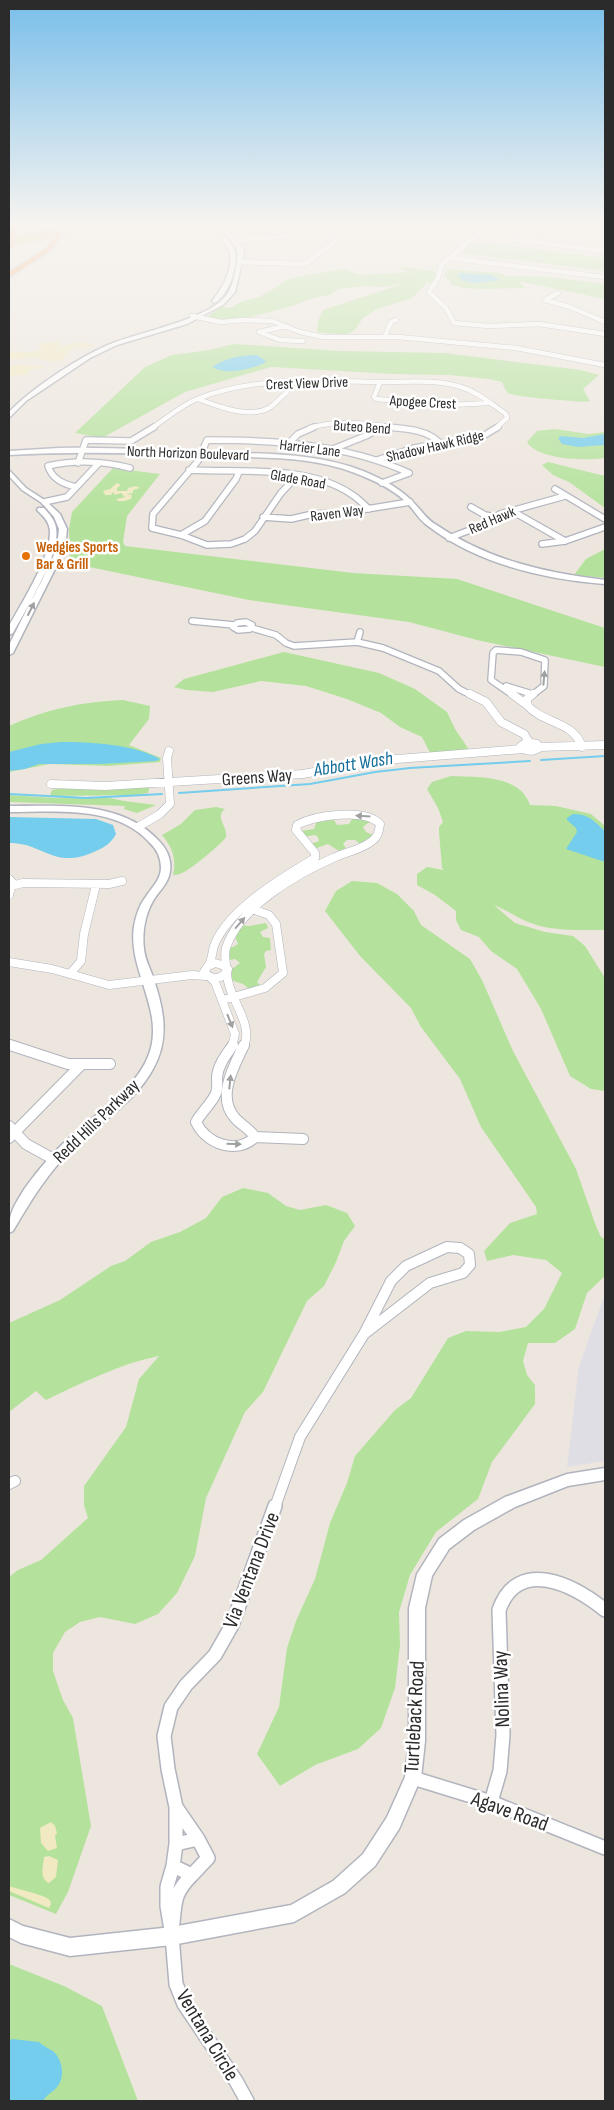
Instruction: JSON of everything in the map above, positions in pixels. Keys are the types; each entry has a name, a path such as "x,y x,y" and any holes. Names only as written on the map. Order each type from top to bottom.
{"main road":[{"path":"9,408 18,400 97,349 178,322"},
{"path":"9,416 24,400 88,357 116,344 183,322"},
{"name":"North Horizon Boulevard","path":"9,454 83,451 200,455 306,463 365,476 382,483 410,502 429,524 449,538 504,563 560,576 605,582"},
{"path":"9,472 24,489 44,502 57,516 63,529 61,549 9,653"},
{"path":"9,484 37,505 49,518 54,531 52,548 9,633"},
{"name":"Redd Hills Parkway","path":"9,809 87,811 113,816 138,827 154,838 165,861 165,873 160,885 149,900 141,917 139,952 157,1003 159,1020 159,1038 148,1068 126,1094 54,1160 37,1180 9,1228"},
{"name":"Turtleback Road","path":"9,1928 21,1934 70,1947 172,1936 294,1913 339,1887 369,1860 393,1823 413,1778 417,1741 417,1608 425,1574 444,1544 469,1525 510,1502 567,1480 605,1474"}],"street":[{"path":"270,322 324,337 385,336 516,348 605,364"},
{"path":"385,336 391,322"},
{"path":"454,322 505,326 539,324 605,334"},
{"path":"286,326 259,332 281,340 303,341"},
{"path":"198,399 225,407 261,411 268,408 287,392 288,389 284,381"},
{"name":"Crest View Drive","path":"83,451 86,440 131,441 182,407 198,399 232,390 284,381 420,381 449,384 478,394 500,410"},
{"name":"Apogee Crest","path":"380,382 374,397 376,399 451,407 489,403"},
{"name":"Shadow Hawk Ridge","path":"377,460 414,448 440,442 471,439 492,432 507,418 506,414 500,410"},
{"name":"Buteo Bend","path":"288,444 296,435 330,423 343,422 422,432 440,442"},
{"path":"333,449 368,436 381,427"},
{"name":"Harrier Lane","path":"200,455 207,440 288,444 333,449 377,460 409,473 382,483"},
{"path":"78,463 83,451"},
{"path":"200,455 154,514 152,528 207,544 231,544 245,539 255,532 263,517 297,476"},
{"path":"76,487 63,484 53,476 48,466 78,463 122,465 130,468"},
{"path":"44,502 67,497 98,464"},
{"name":"Glade Road","path":"189,470 297,476 342,488 355,495 369,509"},
{"path":"181,535 205,521 236,479 239,472"},
{"path":"555,489 605,519"},
{"name":"Red Hawk","path":"449,538 483,525 495,517 565,496"},
{"name":"Raven Way","path":"263,517 291,519 313,514 342,513 410,502"},
{"path":"471,507 486,515 495,517"},
{"path":"512,511 565,541"},
{"path":"542,544 565,541 605,527"},
{"path":"192,621 234,625 234,628 241,631 252,628 276,635 286,643 294,646 357,642 384,648 439,671 459,689 486,702 501,722 519,730 529,742"},
{"path":"357,642 360,632"},
{"path":"527,705 527,699 544,686 545,660 542,657 502,648 496,650 493,653 491,680 527,705 538,716 575,732 580,738 582,747"},
{"path":"494,682 532,694"},
{"path":"523,749 521,746 523,743 529,742 537,744 539,747 605,746"},
{"name":"Greens Way","path":"51,784 105,786 303,774 372,761 523,749 533,751 539,747"},
{"path":"138,827 166,810 170,804 169,752"},
{"path":"207,971 212,960 214,946 231,919 332,858 370,844 379,835 380,824 374,817 363,815 310,819 301,822 296,830 315,853 332,858"},
{"path":"303,1139 255,1137 246,1144 214,1142 198,1131 196,1122 202,1110 213,1100 217,1091 217,1074 222,1061 233,1045 235,1034 226,999 225,947 249,908 275,882 315,858 315,853"},
{"path":"9,895 12,882 96,885 122,880"},
{"path":"70,974 82,961 84,934 96,885"},
{"path":"226,999 264,990 277,982 283,973 276,924 269,915 249,908"},
{"path":"9,962 36,965 109,985 207,971 220,964 226,971"},
{"path":"207,971 221,978 226,971"},
{"path":"207,971 246,1025 247,1035 244,1046 232,1066 229,1078 228,1103 232,1115 252,1131 255,1137"},
{"path":"9,1045 68,1064 110,1064"},
{"path":"54,1160 26,1144 10,1132 80,1065"},
{"name":"Via Ventana Drive","path":"198,1838 188,1827 176,1807 168,1769 164,1736 171,1707 186,1684 215,1655 232,1625 300,1437 364,1334 391,1281 406,1266 447,1247 460,1248 469,1254 470,1265 462,1273 430,1283 364,1334"},
{"name":"Nolina Way","path":"492,1802 500,1771 503,1735 499,1610 506,1593 520,1583 543,1579 565,1583 587,1594 605,1610"},
{"name":"Agave Road","path":"413,1778 492,1802 605,1848"},
{"name":"Via Ventana Drive","path":"176,1807 174,1816 176,1844"},
{"path":"198,1838 208,1858 181,1885 175,1898 172,1936 167,1887 173,1866 176,1844 198,1838"},
{"path":"173,1866 193,1875"},
{"name":"Ventana Circle","path":"172,1936 176,1984 184,2004 236,2081 247,2101"}],"shaded area":[{"path":"605,1294 605,1461 567,1467 579,1366"}],"green space":[{"path":"318,322 360,322 354,331 344,335 317,332"},
{"path":"234,344 340,351 445,353 581,370 599,375 583,389 590,401 584,402 512,394 507,392 502,382 489,379 449,375 393,374 271,367 185,392 102,438 75,433 145,367 172,355 210,350"},
{"path":"555,429 589,434 605,432 605,458 575,459 552,456 541,453 527,442 537,431"},
{"path":"548,462 605,476 605,508 569,482 553,475 542,465"},
{"path":"113,468 160,474 127,516 123,542 125,546 353,573 457,579 605,628 605,667 477,640 409,622 249,600 70,563 69,529 72,512"},
{"path":"605,549 605,578 574,575 586,559"},
{"path":"284,652 379,673 415,689 447,712 455,729 470,751 430,753 422,737 400,727 381,713 347,699 306,686 261,681 213,692 174,687 184,679"},
{"path":"123,700 150,706 149,719 129,745 161,758 160,762 108,766 50,764 9,772 9,726 64,707"},
{"path":"451,776 485,778 508,783 525,795 530,805 556,806 591,814 605,826 605,930 548,928 528,922 494,905 515,923 545,932 573,936 585,946 605,978 605,1091 591,1089 570,1076 541,1009 517,969 491,951 479,937 461,930 456,920 456,911 435,895 417,885 417,874 427,867 444,870 442,868 439,832 439,827 443,822 438,808 427,789 432,782"},
{"path":"150,786 148,793 135,795 50,796 52,790 58,789"},
{"path":"9,795 54,798 110,798 156,805 137,813 124,809 125,806 9,802"},
{"path":"216,807 225,809 222,812 221,818 226,837 193,866 182,873 173,875 173,854 162,835 181,824 195,810"},
{"path":"359,818 373,823 368,823 363,827 366,832 373,835 360,844 355,840 347,840 343,844 346,848 339,851 328,844 314,849 310,844 319,841 318,837 315,835 304,837 300,831 314,829 317,821 334,820 337,825 349,824 352,819"},
{"path":"352,881 377,883 397,894 414,911 421,925 470,959 482,980 513,1051 576,1169 596,1226 601,1237 605,1239 605,1276 587,1293 575,1329 555,1343 528,1343 523,1361 527,1375 535,1385 535,1404 492,1462 478,1499 436,1532 410,1575 399,1612 400,1645 395,1688 381,1728 358,1749 315,1765 280,1786 257,1754 279,1707 287,1648 296,1621 315,1579 330,1523 347,1483 355,1456 395,1410 411,1398 448,1338 466,1331 499,1332 526,1327 544,1309 562,1273 546,1260 513,1255 487,1261 484,1251 510,1223 537,1214 536,1207 481,1127 460,1079 421,1027 411,1008 360,956 325,911 336,891"},
{"path":"266,923 268,928 260,932 263,937 270,938 271,950 266,951 264,954 266,967 257,982 261,986 249,989 243,984 227,979 232,973 232,969 240,963 235,959 226,961 227,947 233,947 238,944 235,937 239,925 249,926"},
{"path":"243,1188 268,1193 286,1206 300,1210 326,1205 347,1213 355,1226 344,1241 324,1286 307,1301 263,1392 245,1412 206,1498 195,1556 177,1593 158,1614 135,1624 100,1617 80,1622 65,1632 53,1653 53,1671 63,1700 73,1718 91,1826 68,1892 56,1914 9,1895 9,1577 18,1570 41,1560 88,1518 84,1505 84,1486 126,1427 139,1379 159,1356 115,1369 46,1400 36,1391 9,1412 9,1323 60,1300 111,1266 125,1261 151,1242 180,1232 206,1218 222,1197"},
{"path":"9,1964 64,1986 102,2006 138,2101 9,2101"}],"sand":[{"path":"57,342 62,344 58,348 80,342 93,345 87,348 74,347 63,360 54,362 36,358 9,359 9,352 30,352 42,348 40,344 42,343"},
{"path":"9,365 42,366 45,368 29,370 29,374 9,376"},
{"path":"117,483 121,485 117,488 117,491 127,491 128,488 136,486 140,488 133,490 133,493 126,494 132,495 131,499 117,501 117,499 125,497 121,493 115,495 113,492 111,495 105,495 103,491 110,489"},
{"path":"51,1822 55,1826 57,1833 55,1836 57,1848 48,1851 41,1843 40,1828"},
{"path":"49,1856 58,1860 56,1877 49,1883 44,1878 42,1872 44,1857"},
{"path":"9,1886 42,1896 50,1900 51,1904 49,1908 9,1891"}],"water":[{"path":"257,355 266,361 238,371 224,371 213,367 222,361"},
{"path":"605,434 604,445 578,447 562,444 558,438 561,436 583,438"},
{"path":"61,742 98,743 125,747 160,759 156,761 100,764 39,764 25,769 9,771 9,752 41,744"},
{"path":"573,814 587,817 605,831 605,862 566,849 577,832 576,828 567,820"},
{"path":"9,817 96,819 113,825 116,834 108,844 96,851 82,856 59,857 21,844 9,843"},
{"path":"12,2039 39,2042 52,2050 60,2061 62,2075 60,2083 43,2101 9,2101 9,2041"}],"waterway":[{"name":"Abbott Wash","path":"541,760 605,756"},
{"name":"Abbott Wash","path":"179,793 310,784 375,772 410,768 530,761"},
{"name":"Abbott Wash","path":"9,794 86,798 162,794"}],"place":[{"name":"Wedgies Sports Bar & Grill","path":"26,556"}]}
